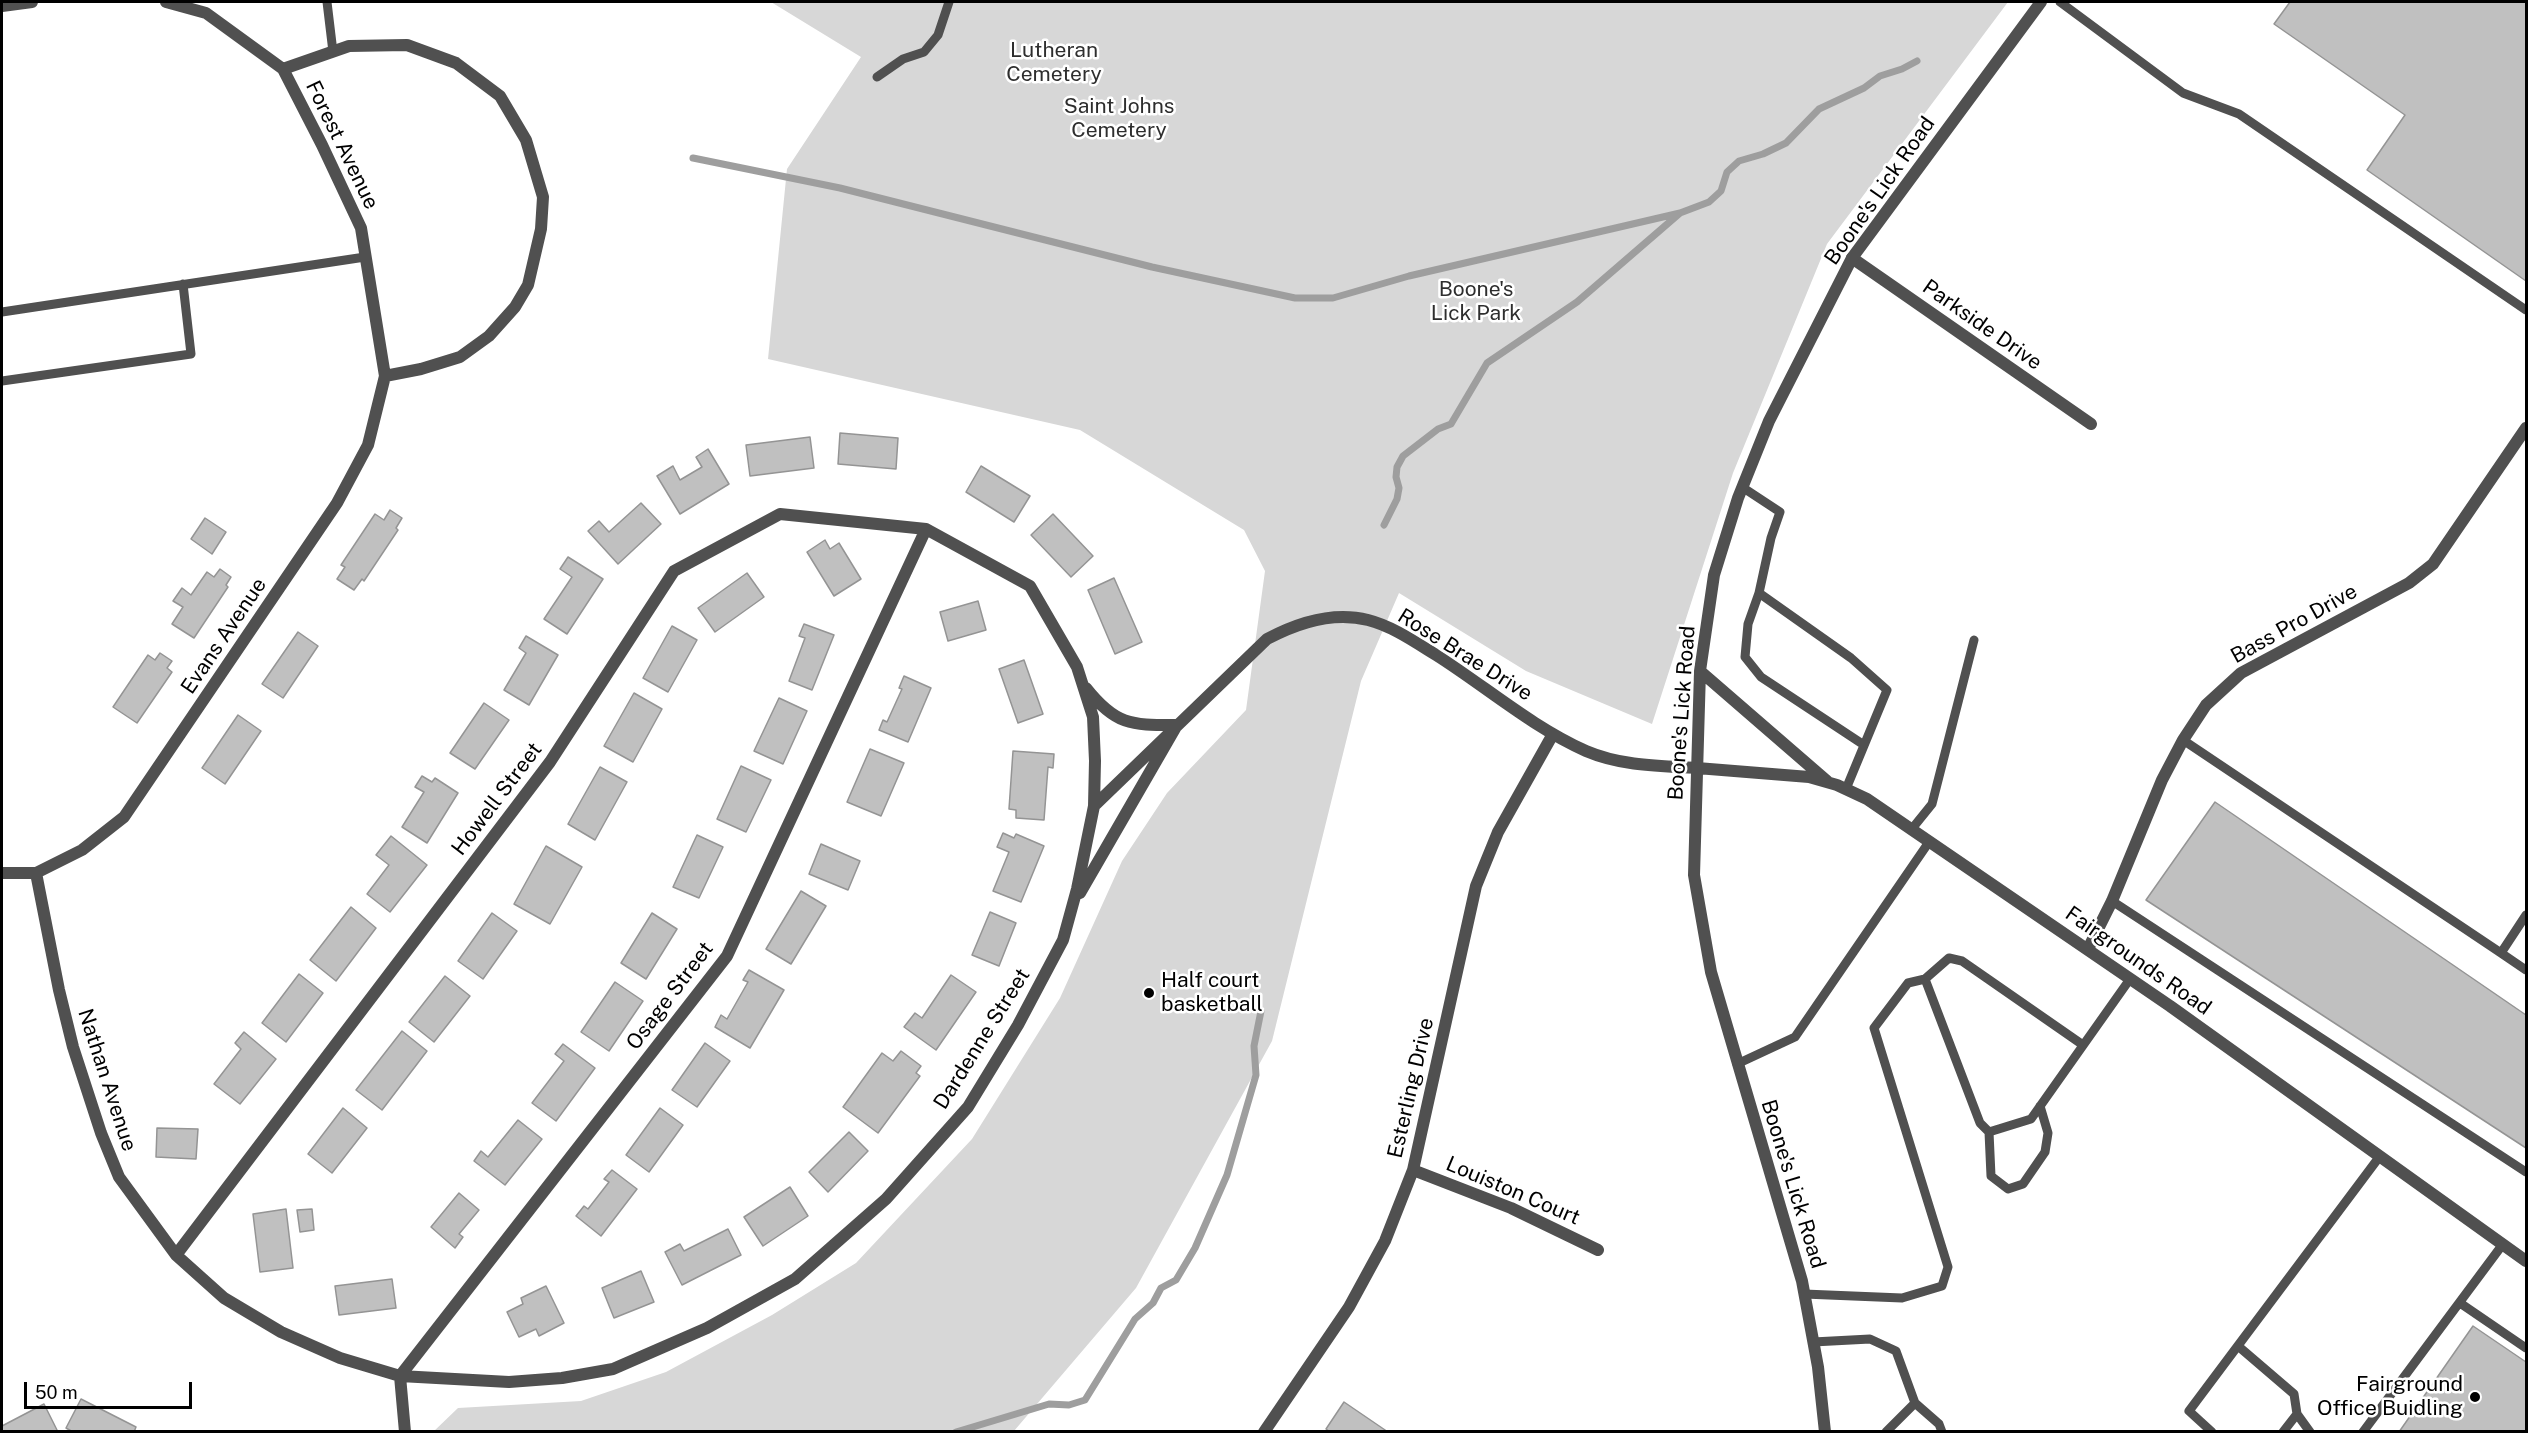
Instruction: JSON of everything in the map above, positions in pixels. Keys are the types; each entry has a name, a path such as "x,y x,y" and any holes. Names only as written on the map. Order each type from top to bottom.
{"street":[{"path":"2,6 32,2"},
{"name":"Forest Avenue","path":"166,2 206,13 283,69 361,228 385,376"},
{"name":"Boone's Lick Road","path":"1825,1431 1804,1294 1711,972 1694,875 1700,671 1714,575 1742,487 1769,421 1852,258 2041,2"},
{"path":"283,69 349,46 407,45 456,63 500,96 526,140 543,197 542,228 528,285 515,308 489,336 460,357 422,369 385,376"},
{"name":"Parkside Drive","path":"1852,258 2091,424"},
{"name":"Evans Avenue","path":"36,873 82,850 124,817 337,502 368,445 385,376"},
{"name":"Bass Pro Drive","path":"2088,949 2112,901 2162,780 2183,740 2206,705 2241,674 2409,583 2433,564 2526,428"},
{"name":"Howell Street","path":"176,1255 550,762 674,571 780,514 926,529"},
{"name":"Dardenne Street","path":"400,1376 509,1382 562,1378 613,1369 707,1328 795,1279 886,1199 968,1107 1018,1025 1063,940 1094,806 1093,717 1077,667 1030,586 926,529"},
{"name":"Osage Street","path":"400,1376 727,956 926,529"},
{"name":"Rose Brae Drive","path":"1094,806 1267,639 1294,624 1341,617 1368,620 1408,637 1553,734 1586,751 1622,763 1697,768"},
{"path":"1700,671 1827,781"},
{"path":"1082,683 1107,712 1123,721 1144,725 1177,725"},
{"path":"1073,904 1177,725"},
{"name":"Esterling Drive","path":"1264,1431 1349,1306 1385,1241 1413,1170 1476,886 1498,832 1553,734"},
{"name":"Fairgrounds Road","path":"1697,768 1809,777 1827,781 1867,799 2088,949 2526,1261"},
{"path":"2,873 36,873"},
{"name":"Nathan Avenue","path":"36,873 62,1001 86,1090 119,1177 176,1255 224,1298 281,1332 340,1358 400,1376"},
{"name":"Louiston Court","path":"1413,1170 1511,1208 1598,1250"},
{"path":"400,1376 405,1431"}],"lane":[{"path":"327,2 333,52"},
{"path":"878,77 903,59 924,52 938,35 949,2"},
{"path":"2060,2 2183,93 2239,114 2526,310"},
{"path":"2,312 365,257"},
{"path":"2,381 191,354 183,284"},
{"path":"1742,487 1780,512 1771,538 1759,593 1748,624 1745,657 1761,677 1864,745"},
{"path":"1759,593 1851,658 1887,690 1846,789"},
{"path":"1911,830 1932,804 1974,640"},
{"path":"2183,740 2526,970"},
{"path":"1737,1064 1795,1037 1929,842"},
{"path":"2112,901 2526,1172"},
{"path":"2501,953 2526,915"},
{"path":"1804,1294 1902,1298 1942,1286 1948,1267 1874,1028 1908,983 1925,979 1949,958 1962,961 2084,1045"},
{"path":"1925,979 1980,1123 1989,1132 1991,1176 2008,1190 2023,1184 2045,1152 2048,1133 2040,1106"},
{"path":"1989,1132 2031,1119 2130,979"},
{"path":"2212,1431 2189,1411 2380,1156"},
{"path":"2363,1431 2503,1244"},
{"path":"2460,1303 2526,1348"},
{"path":"1813,1342 1870,1339 1896,1351 1915,1402 1939,1424 1942,1431"},
{"path":"2238,1346 2294,1394 2297,1414 2310,1431"},
{"path":"1886,1431 1915,1402"},
{"path":"2283,1431 2297,1414"}],"green space":[{"name":"Boone's Lick Park","path":"771,2 2008,2 1827,244 1733,473 1652,724 1526,671 1399,593 1361,681 1272,1041 1136,1288 1014,1431 433,1432 458,1408 581,1401 666,1372 772,1315 856,1263 972,1139 1060,998 1122,861 1167,793 1246,710 1265,571 1244,530 1080,430 768,359 787,169 861,57"}],"building":[{"path":"2290,2 2526,2 2526,281 2367,170 2405,115 2274,24"},
{"path":"840,433 898,438 896,469 838,464"},
{"path":"810,437 814,468 750,476 746,445"},
{"path":"708,449 729,484 680,514 657,476 673,466 680,480 702,467 696,457"},
{"path":"981,466 1030,496 1014,522 966,492"},
{"path":"641,503 661,524 618,564 588,531 599,521 609,532"},
{"path":"390,510 402,518 396,528 398,530 364,581 362,579 354,590 337,579 345,567 341,565 375,514 384,520"},
{"path":"1053,514 1093,556 1071,577 1031,535"},
{"path":"205,518 226,532 212,554 191,539"},
{"path":"825,540 830,549 839,543 861,579 834,596 807,552"},
{"path":"568,557 603,579 567,634 544,619 572,577 560,569"},
{"path":"220,569 231,577 226,585 228,587 194,638 172,624 183,607 173,601 182,588 191,595 207,572 214,577"},
{"path":"747,573 764,597 715,632 698,608"},
{"path":"1114,578 1142,642 1115,654 1088,590"},
{"path":"978,601 986,630 948,641 940,612"},
{"path":"804,624 834,635 812,690 789,681 805,638 799,636"},
{"path":"672,626 697,640 668,692 643,678"},
{"path":"298,632 318,646 283,698 262,684"},
{"path":"526,636 558,655 529,705 504,690 526,653 519,648"},
{"path":"160,653 172,661 167,668 172,672 137,723 113,707 148,655 155,660"},
{"path":"1024,660 1043,714 1018,723 999,669"},
{"path":"904,676 931,688 908,742 879,730 883,720 887,722 902,689 899,688"},
{"path":"634,693 662,709 633,762 604,746"},
{"path":"779,698 807,711 783,764 754,751"},
{"path":"484,703 509,720 475,769 450,753"},
{"path":"238,715 261,731 225,784 202,768"},
{"path":"870,749 904,763 881,816 847,802"},
{"path":"1013,751 1054,754 1053,768 1048,767 1044,820 1016,818 1016,810 1009,809"},
{"path":"741,766 771,780 746,832 717,819"},
{"path":"600,767 627,782 595,840 568,824"},
{"path":"422,776 432,782 435,778 458,793 427,843 402,827 424,792 415,787"},
{"path":"2215,802 2526,1015 2526,1148 2146,900"},
{"path":"1003,833 1014,838 1016,834 1044,846 1021,902 993,891 1009,852 997,847"},
{"path":"697,835 723,847 699,898 673,887"},
{"path":"391,836 427,865 390,912 367,894 389,865 376,855"},
{"path":"821,844 860,861 848,890 809,874"},
{"path":"546,846 582,867 550,924 514,904"},
{"path":"801,891 826,906 791,964 766,949"},
{"path":"351,907 376,928 336,981 310,960"},
{"path":"990,912 1016,923 999,966 972,955"},
{"path":"492,913 517,931 483,979 458,961"},
{"path":"652,913 677,929 646,979 621,963"},
{"path":"749,970 784,990 750,1048 715,1027 721,1015 727,1019 748,982 743,980"},
{"path":"299,974 323,993 286,1042 262,1023"},
{"path":"951,975 976,992 936,1050 904,1027 915,1013 922,1018"},
{"path":"445,976 470,996 434,1042 409,1022"},
{"path":"615,982 643,1001 609,1051 581,1032"},
{"path":"402,1031 427,1051 382,1110 356,1090"},
{"path":"244,1032 276,1059 240,1104 214,1084 241,1049 235,1043"},
{"path":"705,1043 730,1061 697,1107 672,1090"},
{"path":"563,1044 595,1068 556,1121 532,1103 564,1061 555,1054"},
{"path":"901,1051 921,1066 916,1073 920,1076 878,1133 843,1107 882,1053 893,1061"},
{"path":"343,1108 367,1128 332,1173 308,1154"},
{"path":"660,1108 683,1125 649,1172 626,1155"},
{"path":"518,1120 542,1139 505,1185 474,1161 481,1151 488,1157"},
{"path":"157,1128 198,1129 196,1159 156,1157"},
{"path":"849,1132 868,1151 828,1192 809,1172"},
{"path":"612,1170 637,1189 601,1236 576,1216 584,1206 588,1209 609,1182 604,1179"},
{"path":"790,1187 808,1216 763,1246 744,1217"},
{"path":"459,1193 479,1210 459,1234 463,1237 455,1248 431,1227"},
{"path":"286,1209 293,1268 260,1272 253,1214"},
{"path":"312,1209 314,1230 300,1232 297,1210"},
{"path":"728,1229 741,1255 682,1285 665,1252 680,1244 684,1251"},
{"path":"641,1271 654,1302 614,1318 602,1288"},
{"path":"392,1279 396,1308 339,1315 335,1286"},
{"path":"546,1286 564,1323 539,1336 536,1329 519,1337 507,1312 523,1304 521,1298"},
{"name":"Fairground Office Buidling","path":"2473,1326 2526,1362 2526,1432 2399,1432"},
{"path":"81,1399 136,1427 134,1432 73,1432 66,1428"},
{"path":"1344,1402 1388,1432 1330,1432 1326,1429"},
{"path":"44,1404 58,1432 2,1432 2,1426"}],"waterway":[{"path":"1384,525 1397,499 1399,488 1396,477 1397,467 1403,456 1438,429 1451,424 1487,363 1577,302 1680,213 1709,202 1721,191 1727,172 1739,161 1763,154 1786,143 1819,109 1864,88 1880,76 1917,61"},
{"path":"693,158 840,188 1152,267 1295,298 1333,298 1409,276 1680,213"},
{"path":"956,1432 1049,1404 1069,1405 1085,1400 1135,1319 1153,1303 1161,1288 1176,1280 1195,1248 1227,1175 1256,1075 1254,1046 1261,1011"}],"place":[{"name":"Half court basketball","path":"1149,993"},
{"name":"Fairground Office Buidling","path":"2475,1397"}],"park label":[{"name":"Lutheran Cemetery","path":"1054,63"},
{"name":"Saint Johns Cemetery","path":"1119,119"}]}
